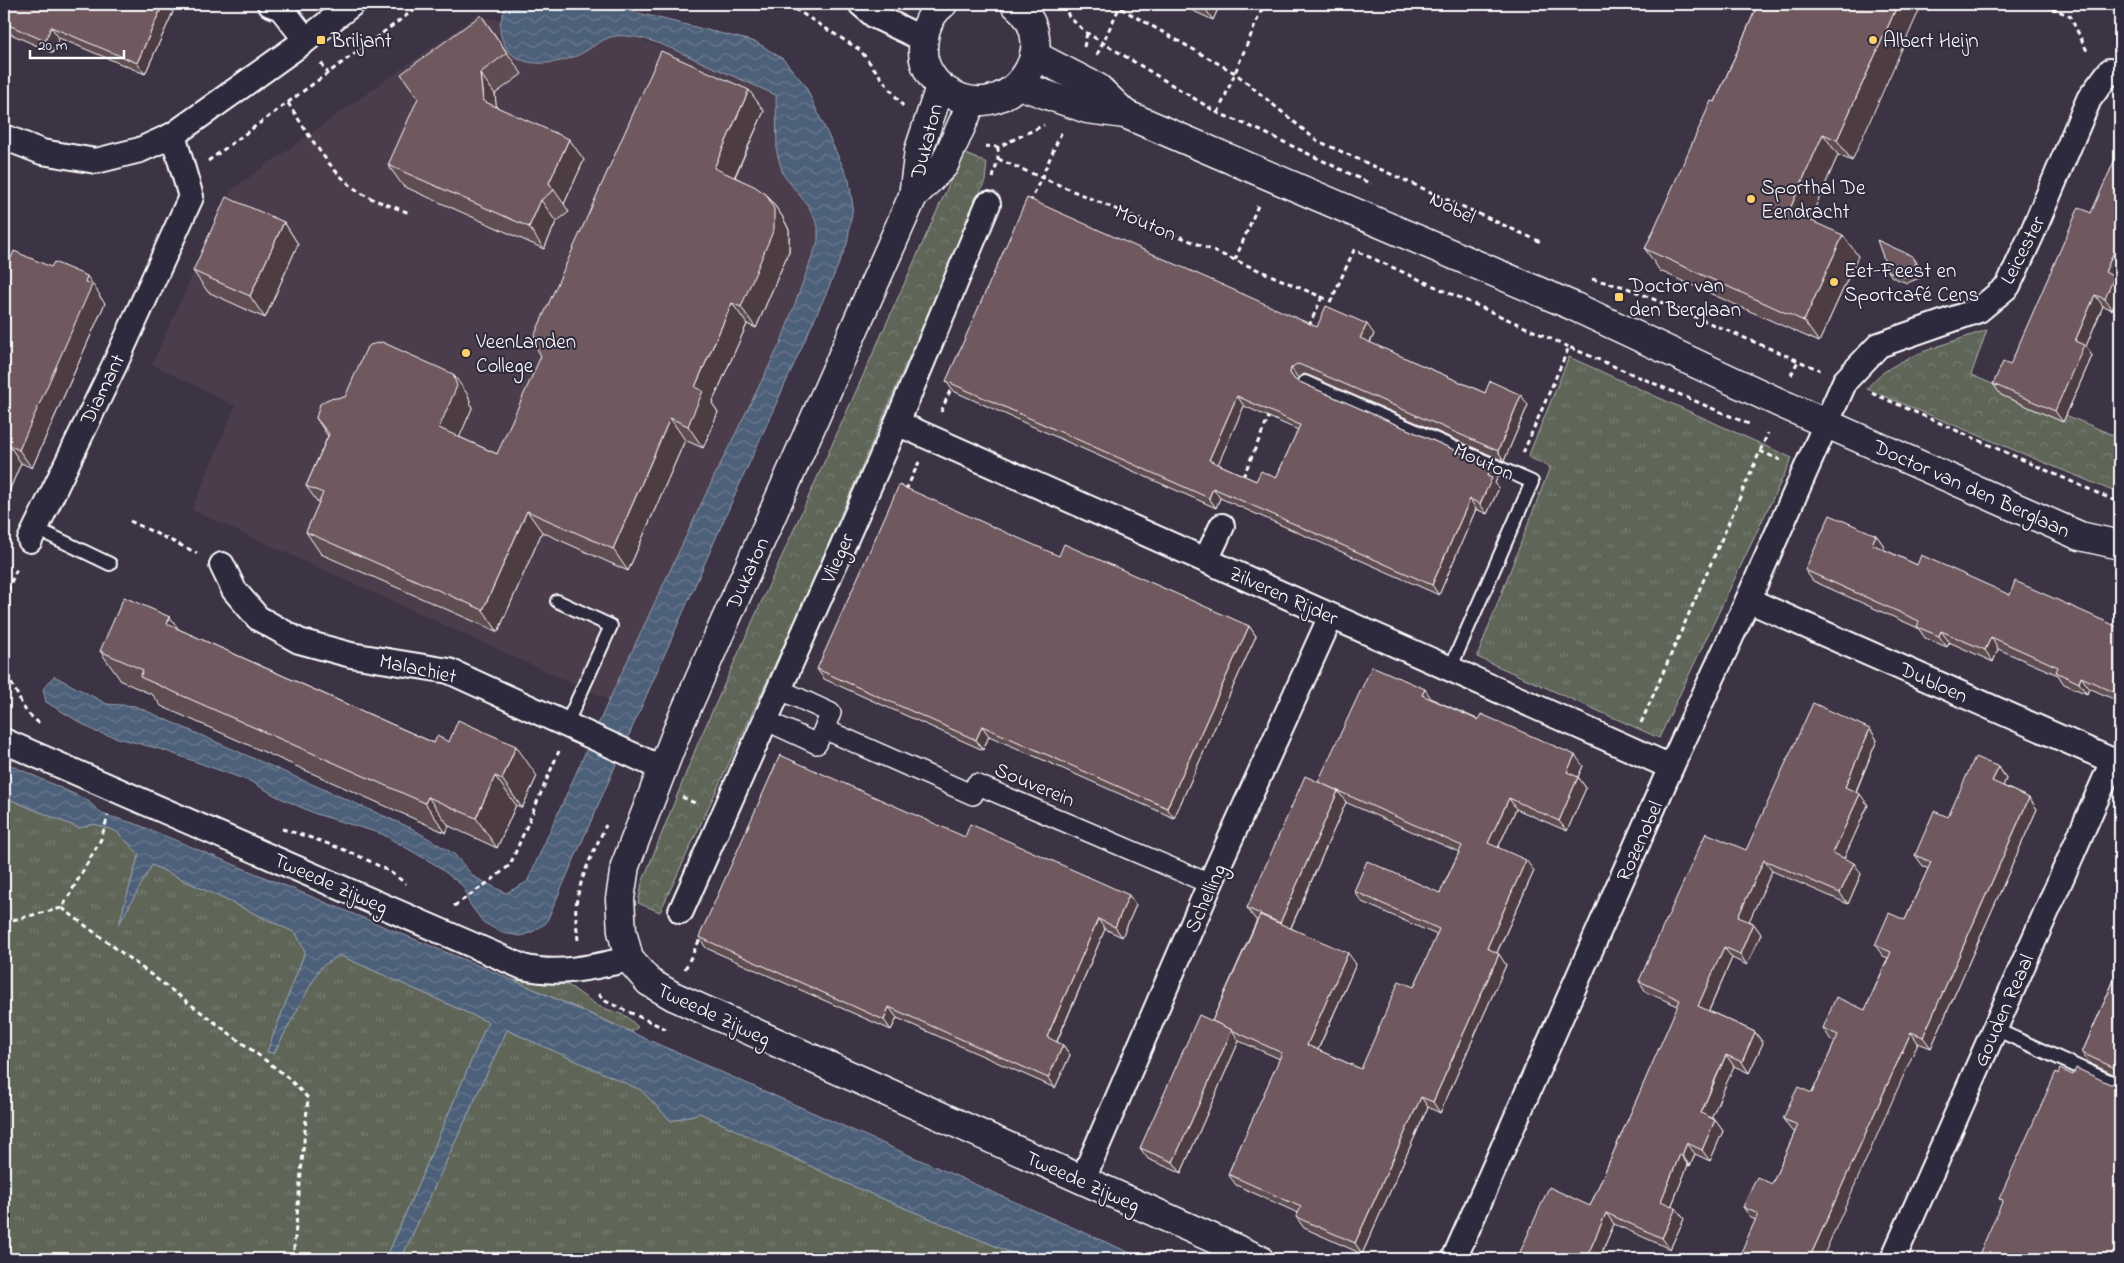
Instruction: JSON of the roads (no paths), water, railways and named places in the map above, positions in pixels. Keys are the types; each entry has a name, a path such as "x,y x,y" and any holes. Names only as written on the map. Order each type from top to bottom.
{"street":[{"path":"270,4 281,8 306,40"},
{"path":"4,137 42,152 96,161 140,150 173,135 306,40 352,4"},
{"path":"862,4 875,16 923,39"},
{"path":"937,5 928,22 923,39 923,56 930,73 940,87 955,97 972,102 989,101 1005,96 1019,86 1029,71 1034,55 1034,38 1029,21 1018,5"},
{"name":"Doctor van den Berglaan","path":"1034,55 1080,93 1087,109 1125,114 1573,306 1780,403 2080,536 2120,545"},
{"name":"Leicester","path":"1826,423 1845,381 1879,345 1980,310 2008,286 2089,99 2115,72"},
{"name":"Doctor van den Berglaan","path":"1019,86 1080,93"},
{"name":"Dukaton","path":"629,959 622,931 620,899 625,866 662,768 913,196 920,150 940,87"},
{"name":"Dukaton","path":"913,196 944,164 972,102"},
{"name":"Diamant","path":"33,534 114,366 191,197 173,135"},
{"name":"Vlieger","path":"681,911 897,423 988,204"},
{"name":"Zilveren Rijder","path":"897,423 1671,767"},
{"name":"Rozenobel","path":"1454,1259 1671,767 1748,600 1826,423"},
{"path":"1206,560 1222,526"},
{"name":"Malachiet","path":"222,565 234,590 258,618 299,641 351,655 448,670 662,768"},
{"name":"Dubloen","path":"1748,600 2117,762"},
{"name":"Schelling","path":"1082,1181 1210,884 1331,616"},
{"path":"766,720 817,744 831,713 779,689"},
{"name":"Souverein","path":"824,729 973,796 976,784 1210,884"},
{"name":"Tweede Zijweg","path":"4,740 523,967 541,972 586,969 629,959 649,982 673,996 1259,1259"},
{"name":"Gouden Reaal","path":"1893,1259 1995,1029 2117,762"}],"lane":[{"name":"Mouton","path":"1305,382 1532,482 1450,668"},
{"path":"33,534 110,564"},
{"path":"557,601 611,626 566,723"},
{"path":"1995,1029 2120,1086"}],"water":[{"path":"507,4 613,4 626,10 756,42 783,59 805,85 849,180 853,207 847,244 829,287 546,923 534,931 521,936 502,933 483,922 469,903 463,886 436,865 382,834 316,814 276,796 252,782 163,750 96,732 46,702 43,689 54,676 107,704 135,706 411,828 454,854 474,877 506,893 527,882 609,700 713,479 781,342 818,241 818,226 809,207 783,174 777,153 776,95 673,49 636,37 612,37 576,56 548,63 528,62 519,59 506,47 501,36 500,26"},
{"path":"4,762 87,800 102,814 136,824 513,980 1144,1259 1026,1259 848,1184 700,1113 671,1121 641,1090 507,1030 401,1259 386,1259 488,1022 339,955 320,968 274,1053 267,1052 305,952 296,933 152,865 119,924 139,854 116,831 94,824 79,828 4,797"}],"place":[{"name":"Briljant","path":"321,40"},
{"name":"Albert Heijn","path":"1873,40"},
{"name":"Sporthal De Eendracht","path":"1751,199"},
{"name":"Eet-Feest en Sportcafé Cens","path":"1834,282"},
{"name":"Doctor van den Berglaan","path":"1619,297"},
{"name":"VeenLanden College","path":"466,353"}]}
